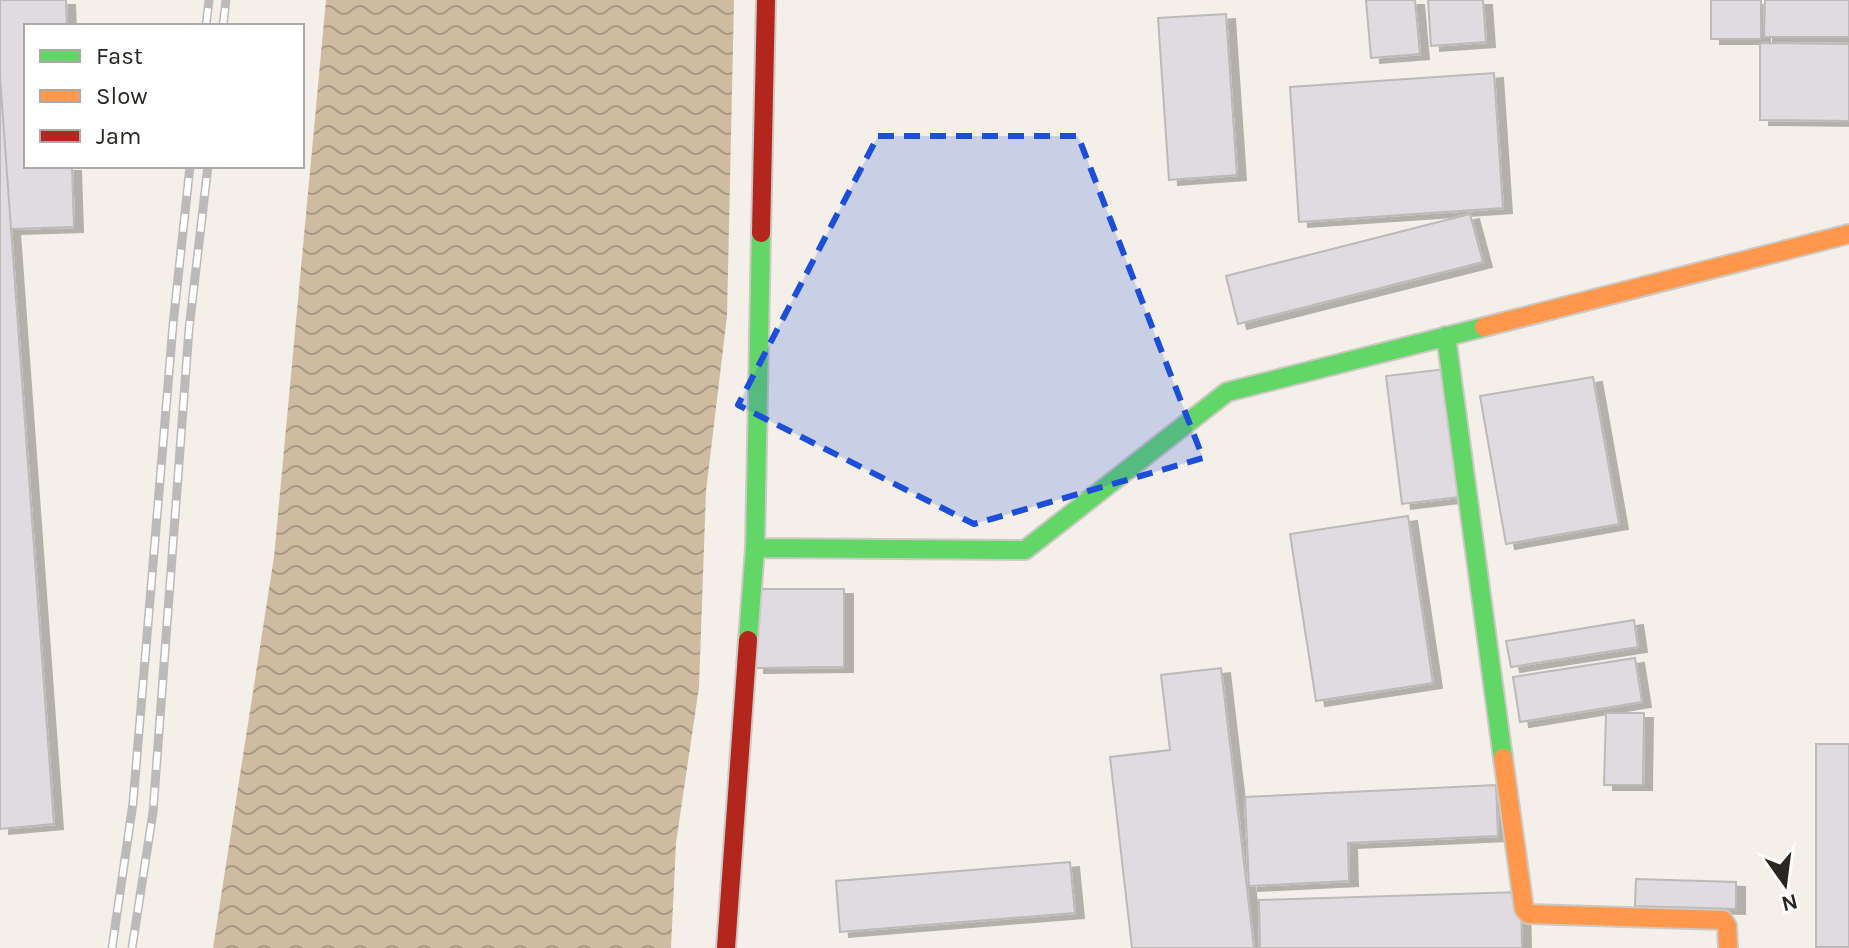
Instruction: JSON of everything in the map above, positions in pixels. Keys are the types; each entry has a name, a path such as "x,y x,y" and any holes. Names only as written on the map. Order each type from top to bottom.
{"street":[{"path":"726,948 755,548 766,0"},
{"path":"755,548 1025,550 1227,392 1849,234"},
{"path":"1446,336 1524,909 1528,914 1723,920 1727,926 1728,948"}],"highlighted area":[{"path":"878,136 1078,136 1203,458 974,524 738,405"}],"water":[{"path":"326,0 734,0 727,316 706,491 699,687 676,843 671,948 213,948 274,557"}],"building":[{"path":"0,0 66,0 67,24 24,24 24,168 72,168 74,227 11,229 0,76"},
{"path":"1366,0 1415,0 1420,54 1371,58"},
{"path":"1428,0 1483,0 1486,42 1431,46"},
{"path":"1711,0 1761,0 1761,39 1711,39"},
{"path":"1765,0 1849,0 1849,37 1764,37"},
{"path":"1226,14 1237,175 1169,180 1158,18"},
{"path":"1760,43 1849,44 1849,121 1760,120"},
{"path":"1494,73 1503,208 1299,222 1290,87"},
{"path":"0,76 54,824 0,829"},
{"path":"1470,214 1483,262 1238,324 1226,276"},
{"path":"1445,369 1460,497 1402,504 1386,376"},
{"path":"1593,377 1619,524 1506,544 1480,396"},
{"path":"1408,516 1433,683 1316,701 1290,534"},
{"path":"755,589 844,589 844,667 755,668"},
{"path":"1634,620 1638,647 1511,667 1506,641"},
{"path":"1635,658 1642,702 1520,722 1513,677"},
{"path":"1221,668 1254,948 1132,948 1110,757 1170,750 1161,675"},
{"path":"1606,713 1644,713 1643,785 1604,785"},
{"path":"1816,744 1849,744 1849,947 1816,947"},
{"path":"1496,785 1498,836 1348,843 1349,881 1249,886 1245,797"},
{"path":"1070,862 1075,913 840,932 836,881"},
{"path":"1636,879 1736,882 1736,909 1635,906"},
{"path":"1521,892 1522,948 1260,948 1259,900"}],"railway":[{"path":"206,24 209,0"},
{"path":"223,24 226,0"},
{"path":"112,948 133,803 173,325 190,168"},
{"path":"132,948 153,812 189,329 208,168"}],"traffic: fast":[{"path":"748,640 755,548 761,233"},
{"path":"755,548 1025,550 1227,392 1484,327"},
{"path":"1446,336 1503,758"}],"traffic: slow":[{"path":"1484,327 1849,234"},
{"path":"1503,758 1524,909 1528,914 1723,920 1727,926 1728,948"}],"traffic: jam":[{"path":"761,233 766,0"},
{"path":"726,948 748,640"}]}
